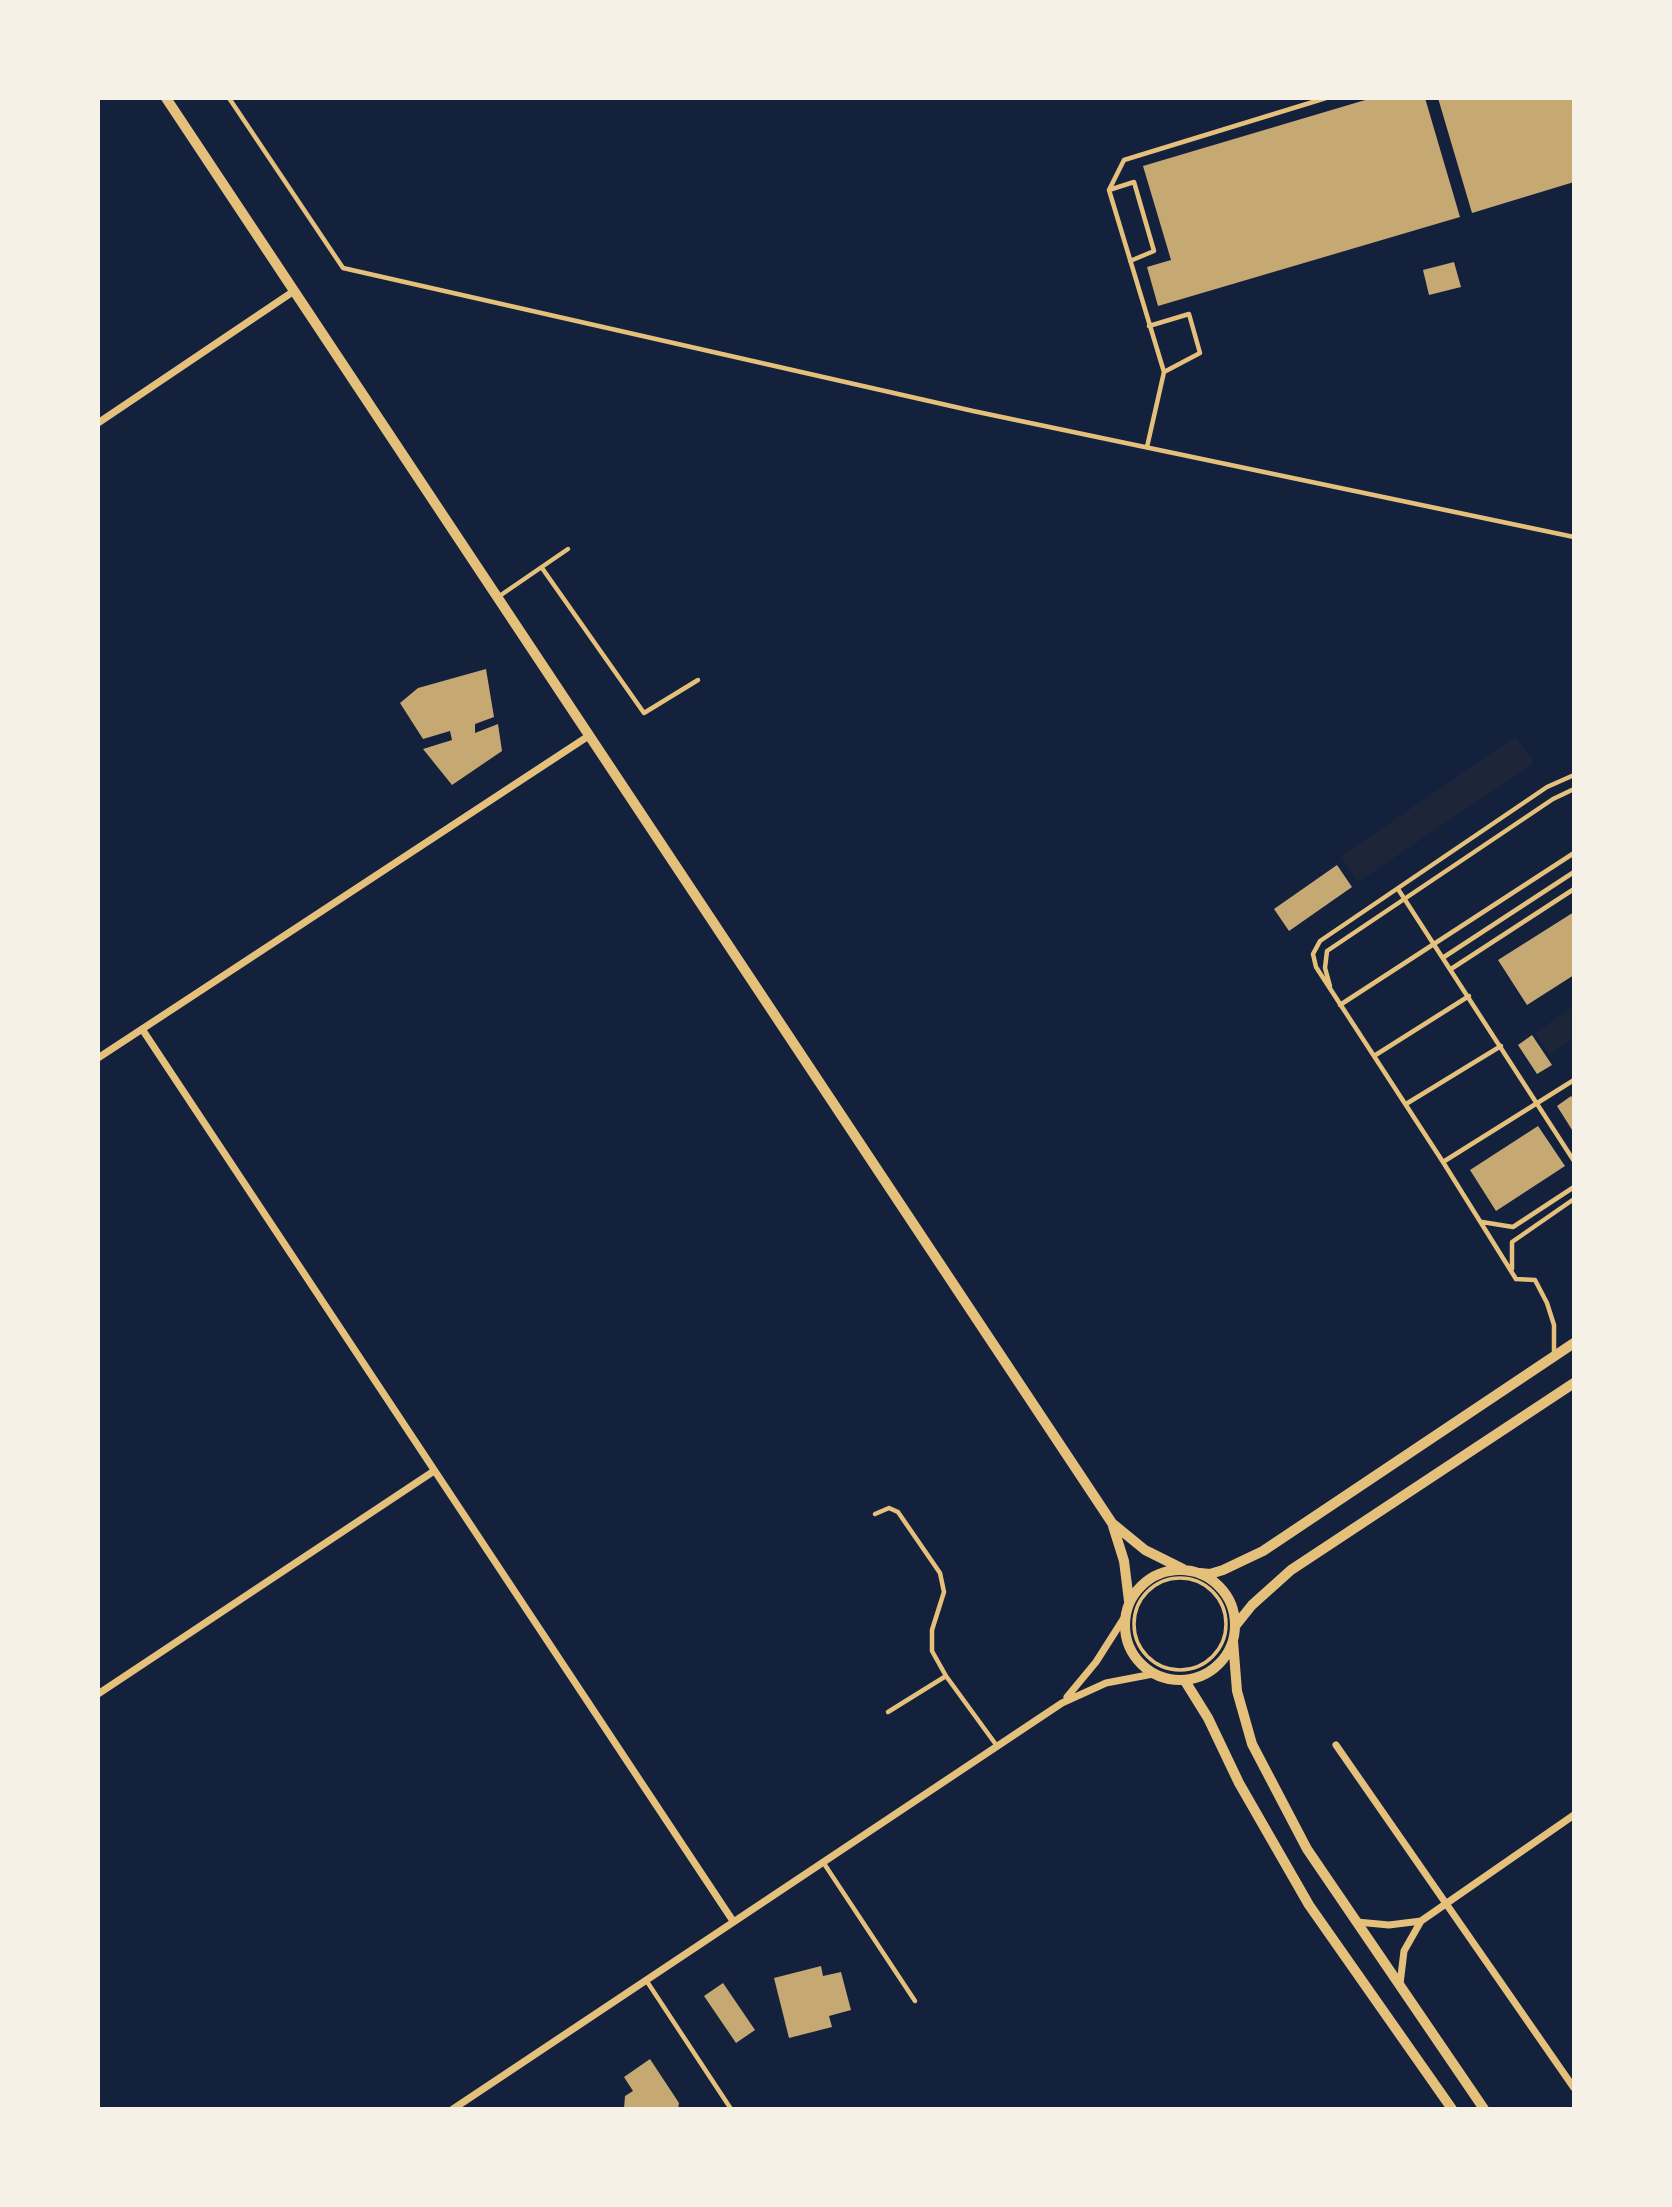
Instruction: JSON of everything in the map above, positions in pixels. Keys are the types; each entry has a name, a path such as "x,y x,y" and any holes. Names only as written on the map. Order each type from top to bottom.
{"street":[{"path":"166,98 1112,1523 1124,1562 1129,1601 1124,1618 1096,1662 1062,1703"},
{"path":"98,423 294,291"},
{"path":"98,1058 590,735"},
{"path":"142,1029 733,1921"},
{"path":"1112,1523 1145,1550 1183,1569 1210,1574 1223,1570 1264,1551 1574,1343"},
{"path":"1236,1625 1252,1605 1291,1570 1574,1383"},
{"path":"98,1694 434,1471"},
{"path":"1129,1601 1152,1577 1183,1569"},
{"path":"453,2109 1062,1703 1105,1683 1153,1674 1185,1681 1215,1669 1226,1656 1236,1625 1233,1608 1226,1593 1215,1581 1200,1573"},
{"path":"1124,1618 1130,1650 1153,1674"},
{"path":"1233,1641 1237,1691 1252,1744 1307,1849 1484,2109"},
{"path":"1185,1681 1208,1718 1245,1794 1309,1905 1451,2109"},
{"path":"1336,1745 1574,2088"},
{"path":"1400,1986 1404,1951 1421,1921 1574,1815"},
{"path":"1357,1922 1389,1925 1421,1921"}],"lane":[{"path":"229,98 343,268 1147,447 1574,537"},
{"path":"1147,447 1164,372 1109,190 1124,160 1326,98"},
{"path":"1109,190 1134,182 1154,251 1130,261"},
{"path":"1149,326 1189,314 1200,353 1164,372"},
{"path":"498,597 568,549"},
{"path":"542,568 644,713 698,680"},
{"path":"1516,1279 1406,1104 1340,1006 1316,967 1313,954 1320,941 1547,787 1574,775"},
{"path":"1331,990 1325,968 1327,951 1553,799 1574,789"},
{"path":"1340,1006 1574,853"},
{"path":"1444,957 1574,872"},
{"path":"1398,889 1574,1161"},
{"path":"1451,969 1574,889"},
{"path":"1374,1056 1469,996"},
{"path":"1406,1104 1501,1046"},
{"path":"1443,1162 1574,1080"},
{"path":"1481,1222 1499,1227 1513,1227 1574,1187"},
{"path":"1516,1279 1511,1264 1512,1242 1574,1199"},
{"path":"1516,1279 1535,1280 1547,1303 1554,1325 1554,1357"},
{"path":"875,1514 889,1508 898,1512 940,1573 944,1592 932,1630 932,1651 946,1676 997,1746"},
{"path":"888,1712 946,1676"},
{"path":"822,1861 915,2001"},
{"path":"646,1979 731,2109"}],"path":[{"path":"1182,1578 1196,1581 1209,1589 1221,1604 1225,1618 1225,1634 1217,1652 1205,1663 1192,1669 1166,1669 1142,1652 1134,1626 1136,1610 1152,1588 1165,1580 1182,1578"}],"shaded area":[{"path":"1516,737 1534,763 1358,882 1341,856"},
{"path":"1574,1006 1574,1038 1549,1055 1535,1033"}],"building":[{"path":"1372,98 1425,98 1460,217 1158,306 1147,267 1171,260 1143,166"},
{"path":"1438,98 1574,98 1574,182 1472,213"},
{"path":"1454,262 1461,287 1429,295 1423,270"},
{"path":"486,669 494,717 475,724 475,733 498,724 502,751 452,785 423,749 452,740 450,731 423,739 400,703 418,688"},
{"path":"1337,865 1352,887 1289,931 1274,909"},
{"path":"1574,912 1574,975 1527,1005 1498,960"},
{"path":"1532,1035 1552,1065 1537,1074 1518,1045"},
{"path":"1571,1096 1574,1100 1574,1133 1557,1106"},
{"path":"1538,1126 1565,1166 1496,1211 1470,1170"},
{"path":"821,1966 823,1976 841,1972 851,2010 829,2016 832,2027 789,2038 774,1978"},
{"path":"723,1983 755,2030 736,2043 704,1996"},
{"path":"650,2059 679,2103 678,2109 624,2109 625,2096 633,2091 624,2077"}]}
